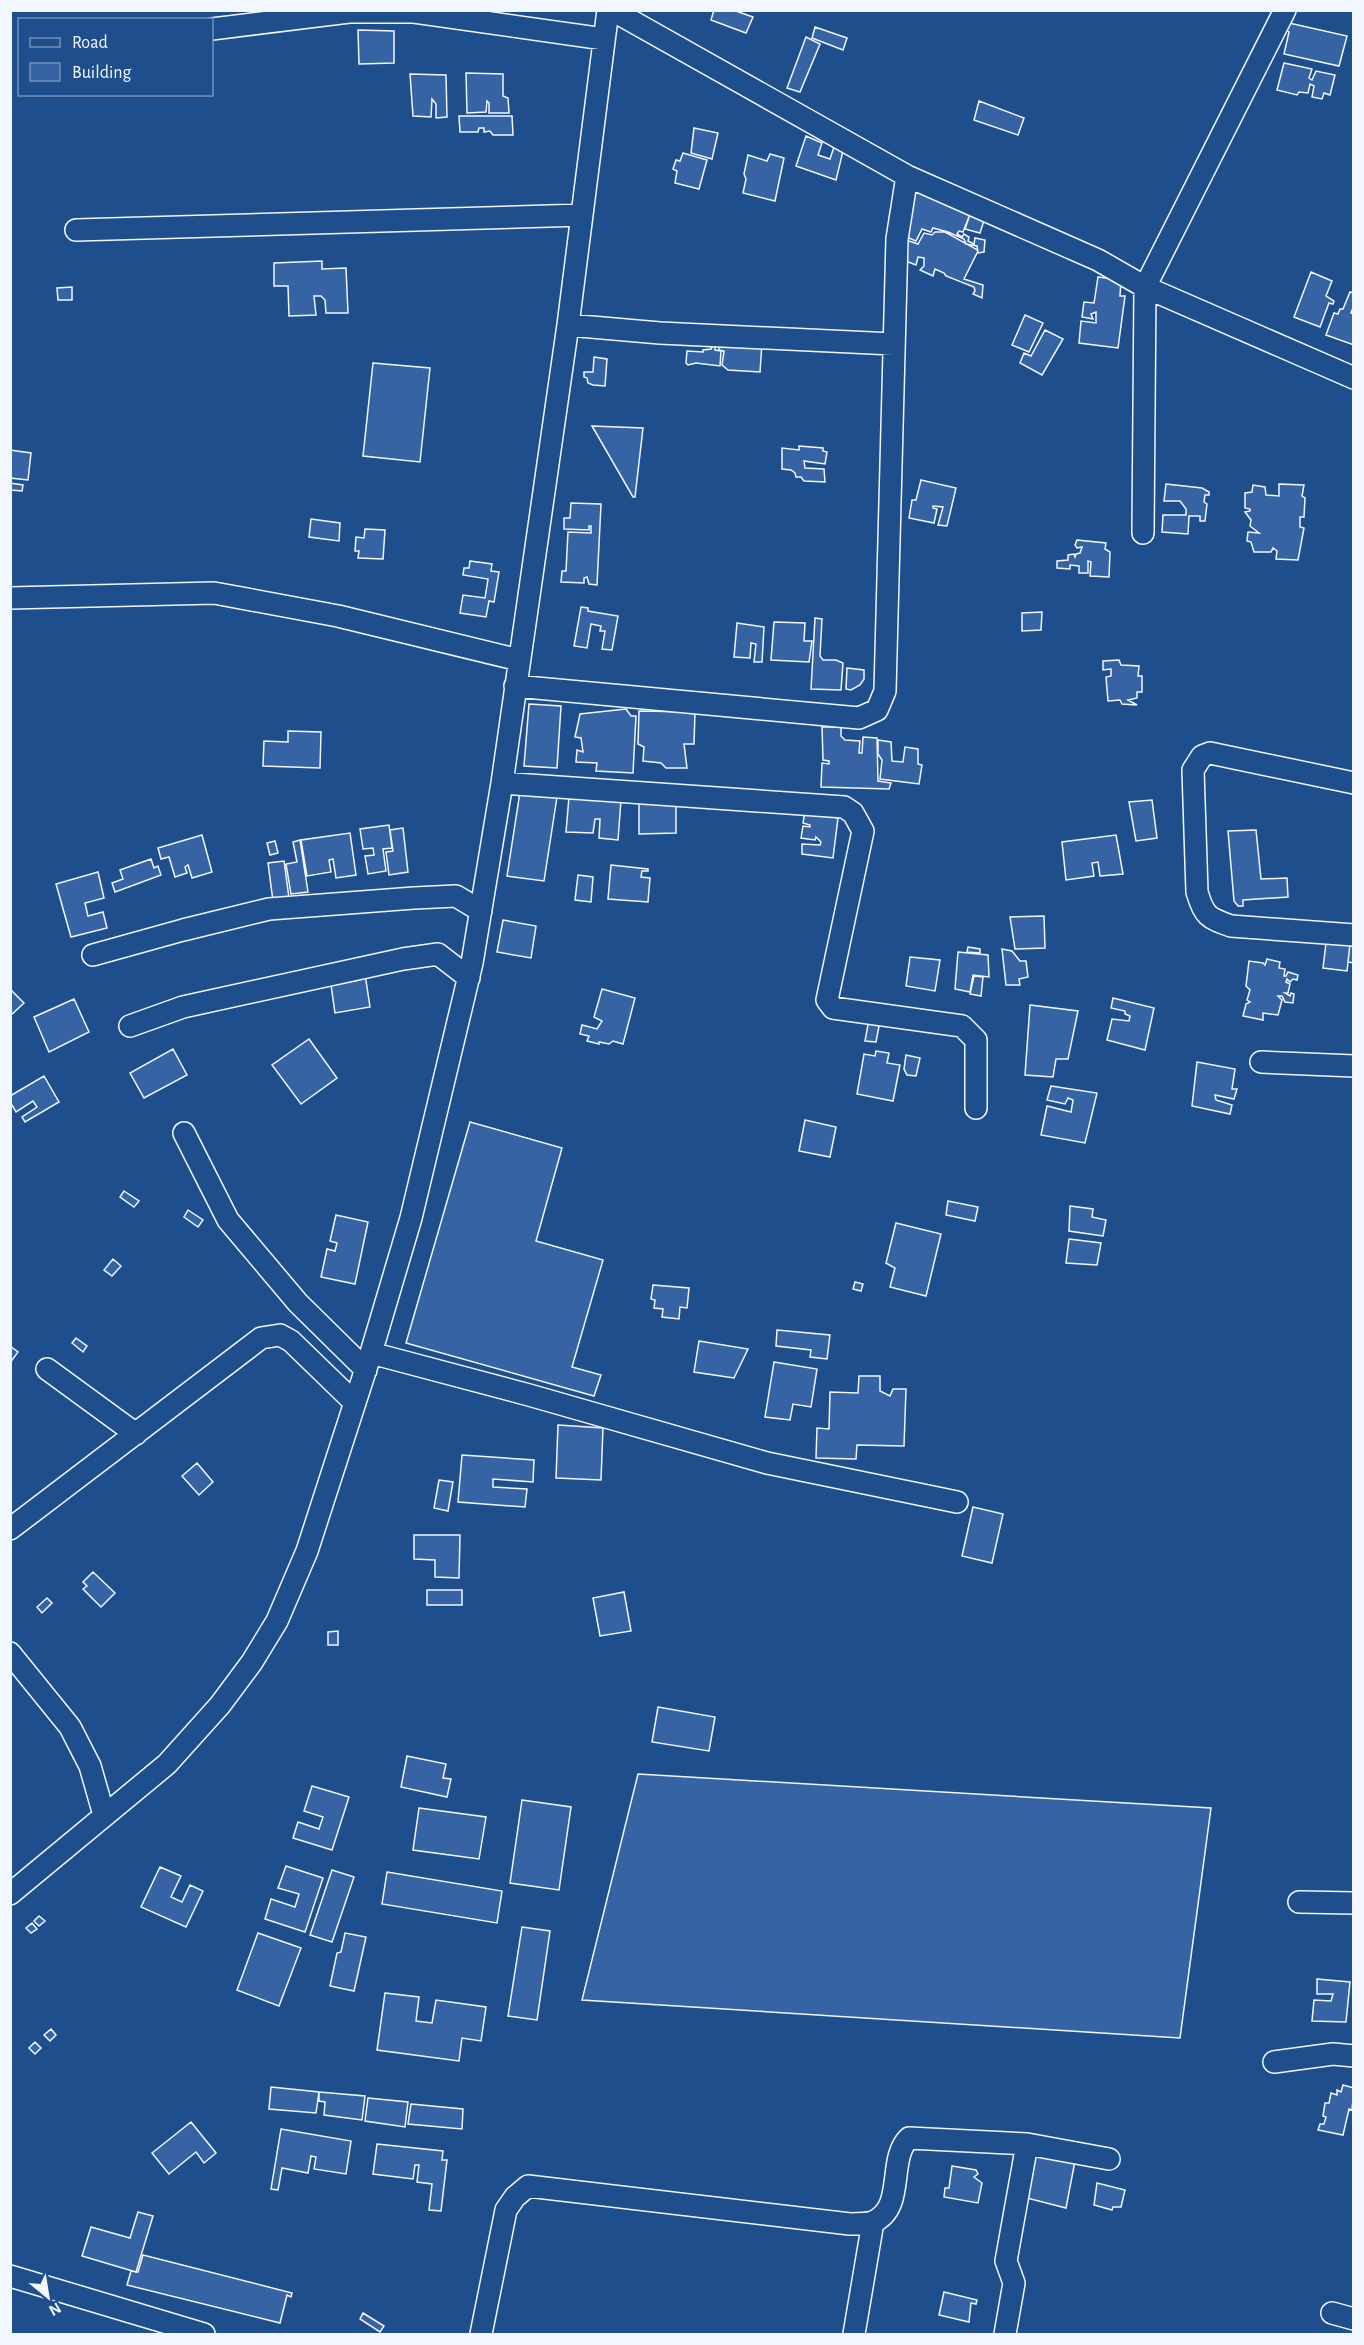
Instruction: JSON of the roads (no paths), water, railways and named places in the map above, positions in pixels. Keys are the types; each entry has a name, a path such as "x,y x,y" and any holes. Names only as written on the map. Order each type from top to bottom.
{"street":[{"path":"10,1894 168,1764 220,1706 252,1662 277,1621 307,1551 369,1361 411,1218 469,978 481,911 568,325 604,39 610,10 907,176 1098,260 1145,287 1353,378"},
{"path":"1143,533 1145,287 1285,10"},
{"path":"213,29 349,12 414,12 604,39"},
{"path":"515,687 859,718 877,710 885,691 897,239 907,176"},
{"path":"76,230 582,215"},
{"path":"568,325 660,333 893,344"},
{"path":"10,598 214,593 338,616 519,660"},
{"path":"1353,783 1210,753 1202,756 1193,770 1197,892 1203,911 1212,920 1231,926 1353,935"},
{"path":"501,783 844,807 852,813 863,831 826,1000 833,1008 962,1026 976,1040 976,1108"},
{"path":"93,956 183,930 269,909 456,896 481,911"},
{"path":"130,1026 183,1007 403,959 438,954 469,978"},
{"path":"1262,1062 1353,1066"},
{"path":"184,1133 228,1220 298,1302 369,1361 530,1395 767,1463 957,1502"},
{"path":"10,1529 261,1338 280,1335 291,1341 355,1402"},
{"path":"47,1369 136,1434"},
{"path":"10,1653 69,1727 90,1766 104,1815"},
{"path":"1299,1902 1353,1903"},
{"path":"1274,2062 1333,2055 1353,2056"},
{"path":"481,2334 506,2210 514,2197 528,2186 850,2224 873,2222 887,2211 893,2194 902,2145 909,2138 1027,2145 1108,2159"},
{"path":"1005,2334 1014,2283 1006,2261 1027,2145"},
{"path":"854,2334 873,2222"},
{"path":"10,2276 204,2334"},
{"path":"1332,2313 1353,2319"}]}
